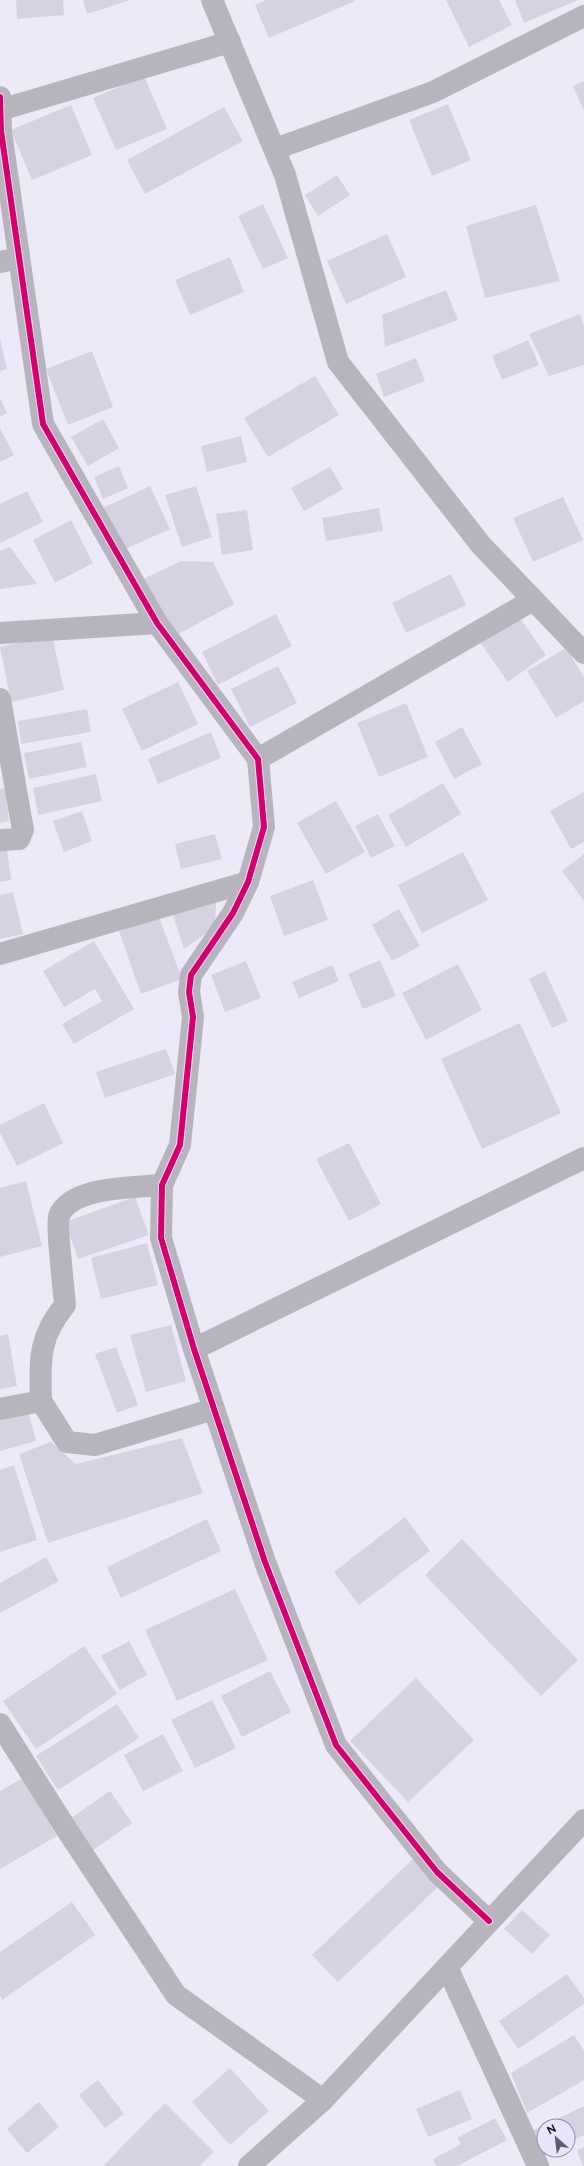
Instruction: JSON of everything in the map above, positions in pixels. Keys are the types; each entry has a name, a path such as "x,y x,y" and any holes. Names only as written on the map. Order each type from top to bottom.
{"street":[{"path":"212,0 285,175 338,362 481,545 584,653"},
{"path":"275,148 433,92 584,16"},
{"path":"0,110 230,42"},
{"path":"0,97 10,260 43,424 157,623 258,759 264,827 248,882 233,913 192,975 189,992 193,1017 180,1145 162,1185 161,1238 194,1349 265,1562 336,1745 437,1872 489,1921"},
{"path":"258,759 533,600"},
{"path":"0,633 157,623"},
{"path":"0,699 23,830 19,839 0,840"},
{"path":"0,954 248,882"},
{"path":"194,1349 584,1158"},
{"path":"162,1185 87,1193 67,1203 58,1218 66,1305 52,1321 40,1354 41,1401 67,1442 95,1445 214,1409"},
{"path":"0,1408 41,1401"},
{"path":"0,1724 67,1830 176,1995 323,2100"},
{"path":"249,2166 323,2100 584,1820"},
{"path":"447,1967 538,2166"}],"building":[{"path":"16,0 63,0 64,15 17,19"},
{"path":"83,0 130,0 87,14"},
{"path":"266,0 355,1 269,38 255,5"},
{"path":"446,0 499,0 512,25 469,47"},
{"path":"515,0 578,0 524,23"},
{"path":"144,76 167,129 116,150 93,98"},
{"path":"584,81 584,111 573,86"},
{"path":"448,104 471,160 432,176 409,120"},
{"path":"71,105 92,155 32,180 11,130"},
{"path":"224,107 243,141 145,194 127,160"},
{"path":"337,175 350,195 318,216 305,195"},
{"path":"263,204 288,258 263,269 238,216"},
{"path":"536,205 560,281 485,298 466,226"},
{"path":"387,234 406,277 346,304 327,261"},
{"path":"230,257 244,292 190,315 175,280"},
{"path":"446,290 458,320 385,347 382,315"},
{"path":"580,314 584,327 584,365 549,376 529,334"},
{"path":"0,339 7,369 0,371"},
{"path":"528,340 539,365 502,380 492,356"},
{"path":"92,351 113,407 68,425 46,369"},
{"path":"416,358 425,381 384,397 376,374"},
{"path":"315,376 339,415 268,457 244,418"},
{"path":"0,398 7,413 0,417"},
{"path":"103,419 119,448 88,466 71,437"},
{"path":"0,428 14,455 0,462"},
{"path":"241,436 247,462 207,472 201,446"},
{"path":"119,466 128,488 103,499 94,477"},
{"path":"330,467 343,489 304,511 291,488"},
{"path":"150,486 170,529 123,550 103,508"},
{"path":"196,486 212,537 182,547 165,495"},
{"path":"27,491 43,522 0,543 0,504"},
{"path":"563,497 583,540 533,562 513,518"},
{"path":"379,508 383,531 326,541 322,518"},
{"path":"247,510 253,550 222,555 216,514"},
{"path":"71,520 93,563 55,583 33,540"},
{"path":"10,547 37,584 0,589 0,551"},
{"path":"181,561 213,562 234,604 175,636 141,580"},
{"path":"451,574 466,605 406,633 392,603"},
{"path":"276,614 292,646 218,685 202,652"},
{"path":"517,614 546,655 508,682 479,641"},
{"path":"52,635 64,690 11,702 0,647"},
{"path":"566,648 584,677 584,701 556,718 527,671"},
{"path":"278,666 297,703 250,727 231,689"},
{"path":"178,682 198,724 142,751 122,709"},
{"path":"406,703 428,757 379,777 357,723"},
{"path":"87,709 91,732 21,744 18,721"},
{"path":"462,727 482,764 454,779 435,742"},
{"path":"211,732 221,758 158,784 148,759"},
{"path":"81,742 87,767 29,779 24,753"},
{"path":"96,774 102,801 38,815 33,788"},
{"path":"443,783 461,814 406,847 388,815"},
{"path":"5,788 9,821 0,823 0,789"},
{"path":"584,792 584,842 571,849 550,811"},
{"path":"336,801 365,852 326,874 297,823"},
{"path":"82,811 92,841 64,852 53,821"},
{"path":"378,814 395,846 371,858 355,826"},
{"path":"215,834 222,859 181,869 175,844"},
{"path":"0,850 7,850 11,880 0,882"},
{"path":"463,852 488,900 422,933 398,885"},
{"path":"584,854 584,901 562,871"},
{"path":"313,880 328,920 284,936 270,896"},
{"path":"13,892 23,934 0,939 0,895"},
{"path":"216,902 215,927 184,949 173,915"},
{"path":"399,909 420,946 392,961 372,925"},
{"path":"159,917 182,979 141,994 119,931"},
{"path":"94,941 134,1009 74,1044 62,1024 102,1001 95,989 64,1007 43,971"},
{"path":"380,960 396,996 363,1009 348,974"},
{"path":"246,961 261,998 225,1012 211,975"},
{"path":"458,964 482,1010 426,1040 402,993"},
{"path":"332,965 339,981 299,998 292,982"},
{"path":"545,971 568,1021 552,1028 529,979"},
{"path":"520,1023 561,1113 482,1149 441,1059"},
{"path":"166,1049 175,1074 105,1098 96,1072"},
{"path":"44,1103 63,1143 17,1166 0,1133 0,1125"},
{"path":"349,1143 381,1204 349,1221 316,1159"},
{"path":"26,1181 42,1246 0,1257 0,1188"},
{"path":"135,1197 149,1235 78,1259 65,1222"},
{"path":"147,1243 158,1285 101,1299 91,1258"},
{"path":"171,1325 186,1381 146,1392 130,1335"},
{"path":"8,1334 17,1386 0,1389 0,1336"},
{"path":"116,1347 138,1405 117,1413 95,1354"},
{"path":"28,1411 36,1441 0,1451 0,1418"},
{"path":"182,1438 203,1493 48,1543 19,1454 51,1442 76,1464"},
{"path":"14,1465 37,1540 0,1552 0,1470"},
{"path":"405,1517 430,1551 359,1605 334,1572"},
{"path":"207,1519 221,1551 121,1598 107,1567"},
{"path":"462,1539 578,1660 541,1696 425,1575"},
{"path":"46,1557 59,1581 0,1613 0,1583"},
{"path":"235,1589 268,1660 177,1701 145,1630"},
{"path":"129,1641 147,1675 120,1690 101,1656"},
{"path":"84,1646 117,1694 36,1749 3,1701"},
{"path":"270,1671 291,1712 242,1737 221,1696"},
{"path":"416,1678 474,1740 408,1802 350,1741"},
{"path":"212,1700 236,1748 195,1768 171,1720"},
{"path":"117,1704 139,1738 58,1790 36,1756"},
{"path":"163,1734 183,1771 143,1791 124,1755"},
{"path":"23,1778 57,1836 0,1869 0,1791"},
{"path":"110,1791 132,1823 93,1850 71,1818"},
{"path":"413,1859 439,1886 338,1982 312,1955"},
{"path":"72,1902 95,1935 2,2000 0,1996 0,1952"},
{"path":"522,1910 550,1935 532,1954 504,1929"},
{"path":"567,1974 584,1998 584,2004 518,2049 499,2021"},
{"path":"574,2035 584,2051 584,2080 527,2113 511,2073"},
{"path":"230,2068 269,2111 230,2145 192,2102"},
{"path":"98,2080 124,2114 105,2128 79,2095"},
{"path":"460,2090 472,2119 428,2137 416,2109"},
{"path":"39,2102 59,2127 27,2153 7,2129"},
{"path":"165,2103 214,2152 199,2166 103,2166"},
{"path":"584,2106 584,2135 576,2139 576,2118 559,2118"},
{"path":"495,2118 507,2140 457,2166 437,2166 433,2159 461,2144 457,2138"},
{"path":"584,2147 584,2166 583,2166 577,2150"}],"cycle path":[{"path":"0,97 1,131 43,424 157,623 258,759 264,827 248,882 233,913 191,975 189,992 193,1017 180,1145 162,1185 161,1238 194,1349 265,1562 336,1745 437,1872 489,1921"}]}
